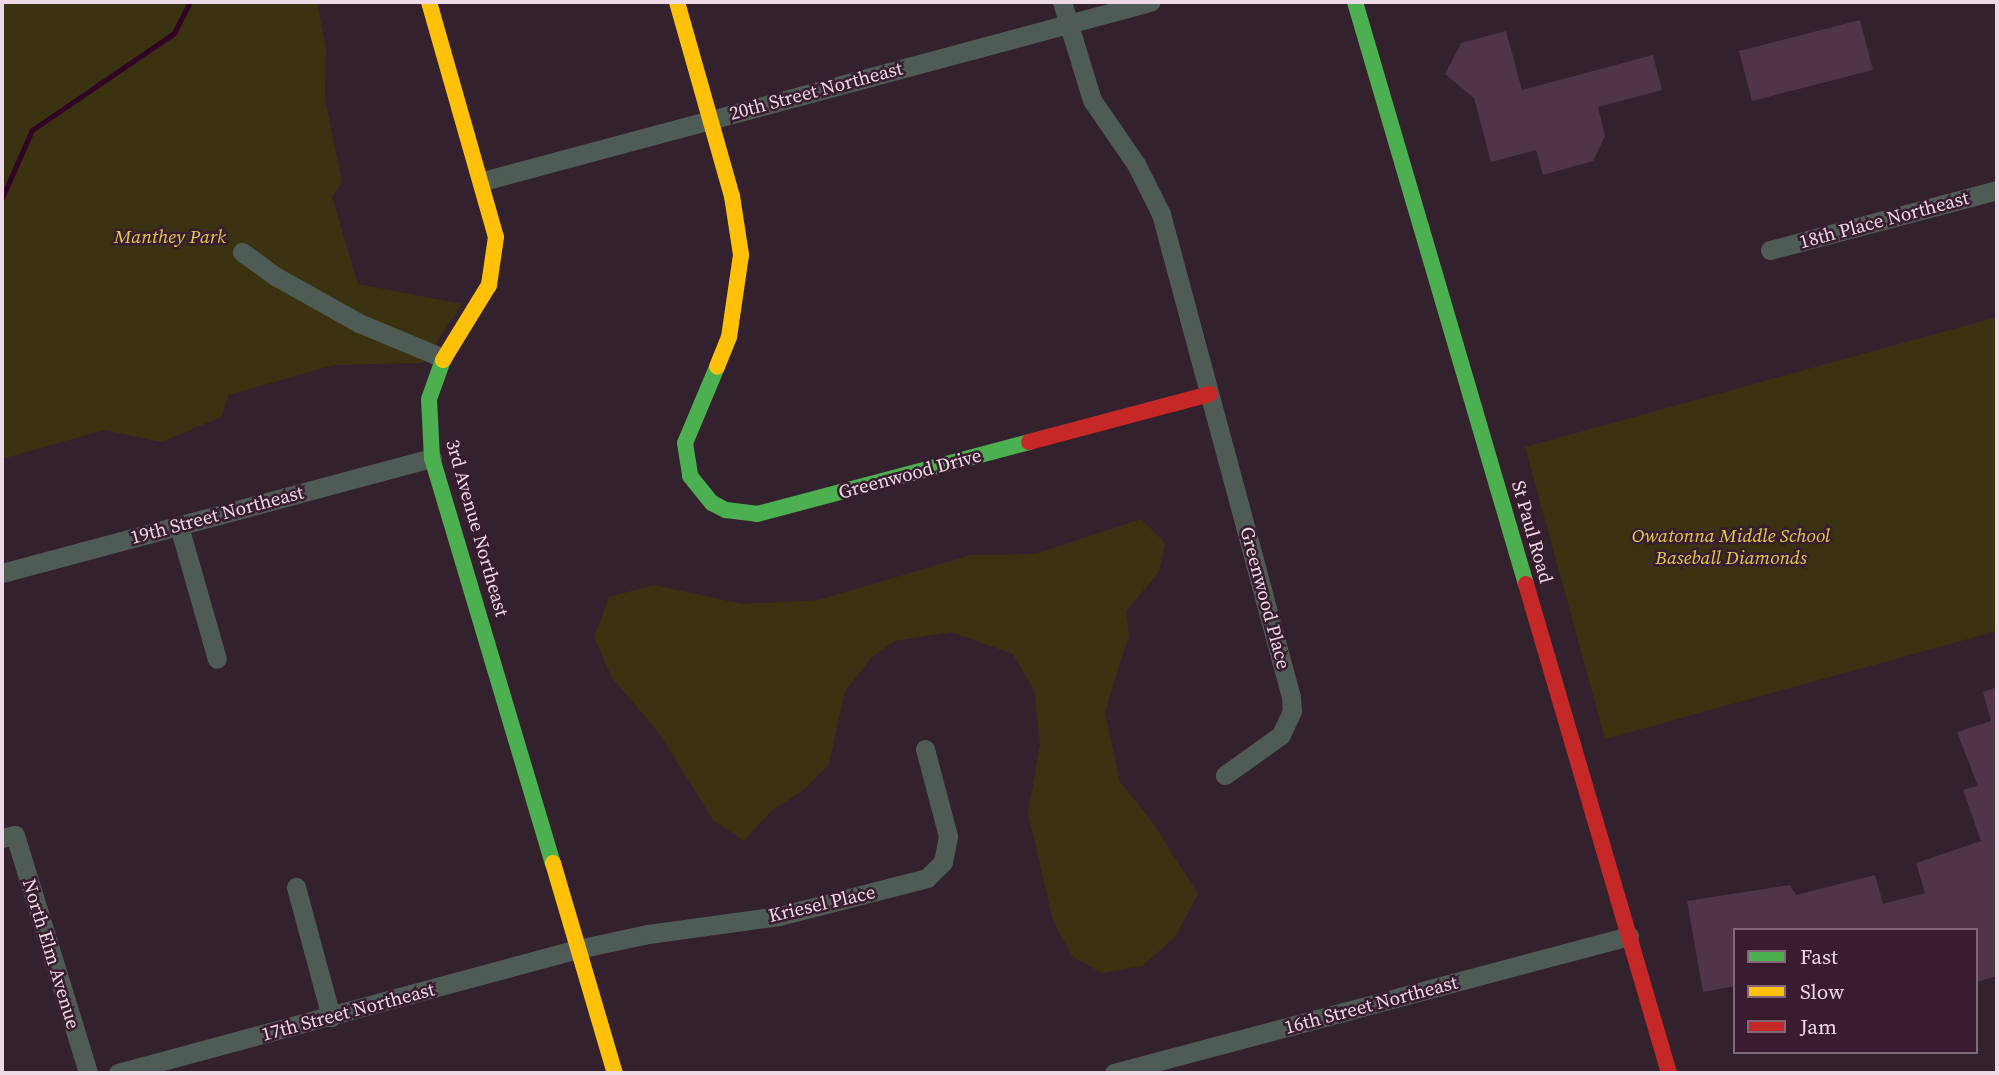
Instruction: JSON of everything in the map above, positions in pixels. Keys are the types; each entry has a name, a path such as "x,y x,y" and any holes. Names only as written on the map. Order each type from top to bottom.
{"street":[{"name":"3rd Avenue Northeast","path":"429,2 493,216 495,261 479,307 443,358 429,399 432,458 615,1073"},
{"name":"Greenwood Drive","path":"677,2 733,197 741,255 729,337 685,443 690,476 712,503 726,510 757,514 1210,394"},
{"path":"1062,2 1092,100 1136,164 1161,214 1210,394"},
{"name":"20th Street Northeast","path":"483,181 1150,2"},
{"name":"St Paul Road","path":"1355,2 1669,1073"},
{"name":"18th Place Northeast","path":"1770,250 1997,190"},
{"path":"242,252 275,276 359,323 443,358"},
{"name":"Greenwood Place","path":"1210,394 1293,710 1281,735 1225,775"},
{"name":"19th Street Northeast","path":"2,573 432,458"},
{"path":"179,526 217,659"},
{"name":"Kriesel Place","path":"578,949 648,933 779,916 927,878 943,862 948,836 925,748"},
{"name":"North Elm Avenue","path":"8,836 88,1073"},
{"path":"296,887 331,1017"},
{"name":"16th Street Northeast","path":"1114,1073 1629,936"},
{"name":"17th Street Northeast","path":"118,1073 578,949"}],"green space":[{"name":"Manthey Park","path":"2,2 317,2 326,49 325,99 342,182 332,197 358,284 462,304 423,363 334,365 229,395 221,417 161,442 104,430 2,459"},
{"name":"Owatonna Middle School Baseball Diamonds","path":"1997,317 1997,631 1605,739 1525,447"},
{"path":"1141,519 1165,543 1159,572 1126,611 1129,635 1105,712 1120,782 1153,823 1198,894 1175,937 1142,966 1102,973 1073,957 1053,921 1028,813 1040,744 1034,690 1013,654 951,632 895,641 871,658 845,691 829,764 803,790 772,810 744,841 713,820 659,733 612,678 594,637 609,597 654,585 742,604 818,600 971,555 1035,554"}],"building":[{"path":"1860,20 1873,70 1752,101 1739,51"},
{"path":"1506,31 1522,90 1653,55 1662,90 1598,107 1605,136 1593,161 1543,175 1536,150 1491,162 1474,98 1445,74 1461,43"},
{"path":"1997,687 1997,976 1978,981 1978,928 1733,928 1733,986 1703,992 1687,901 1790,885 1796,895 1875,875 1883,904 1925,893 1916,863 1981,841 1963,790 1978,786 1957,732 1991,721 1983,692"}],"waterway":[{"path":"2,198 32,130 174,33 190,2"}],"traffic: fast":[{"path":"1355,2 1526,584"},
{"path":"443,360 429,399 432,458 553,863"},
{"path":"717,367 685,443 690,476 712,503 726,510 757,514 1029,442"}],"traffic: slow":[{"path":"429,2 496,237 489,285 443,360"},
{"path":"677,2 732,196 741,255 729,337 717,367"},
{"path":"553,863 615,1073"}],"traffic: jam":[{"path":"1029,442 1210,394"},
{"path":"1526,584 1669,1073"}]}
